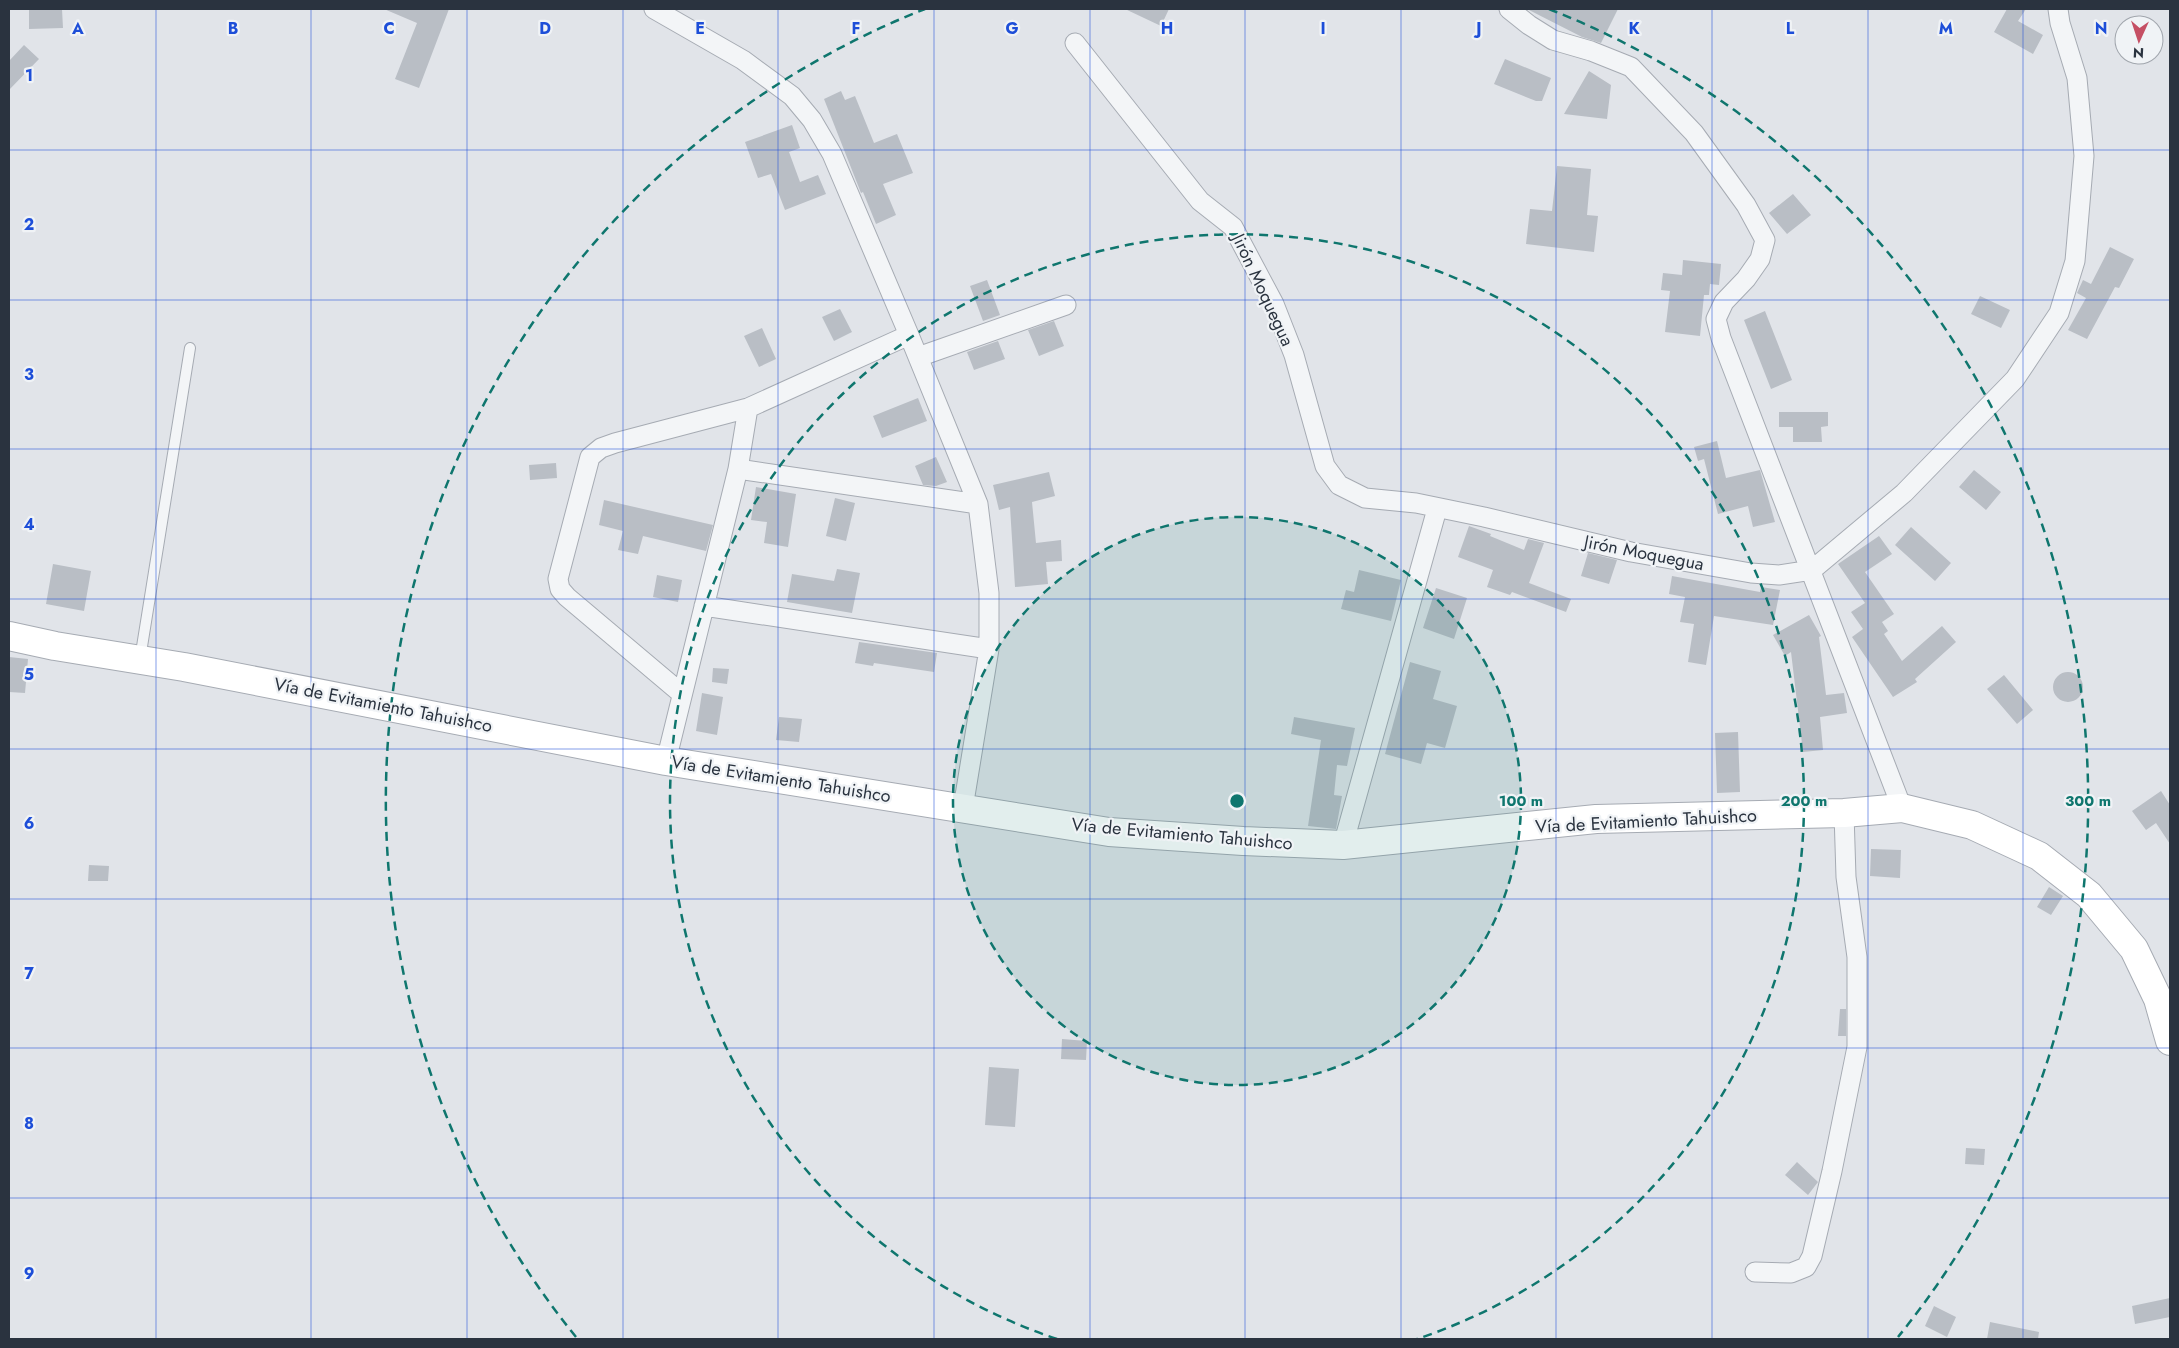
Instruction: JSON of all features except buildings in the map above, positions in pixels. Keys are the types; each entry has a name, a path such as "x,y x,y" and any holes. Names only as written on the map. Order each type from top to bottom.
{"main road":[{"name":"Vía de Evitamiento Tahuishco","path":"9,636 666,761 1109,832 1243,841 1343,845 1596,819 1844,813 1902,808 1972,825 2039,856 2089,896 2134,949 2158,999 2170,1041"}],"street":[{"path":"654,9 743,60 792,96 812,120 832,154 978,504 989,592 989,649 963,808"},
{"path":"1509,9 1529,25 1553,40 1590,51 1631,67 1694,133 1746,205 1765,240 1760,260 1746,280 1724,302 1716,319 1721,338 1812,570 1902,808"},
{"name":"Jirón Moquegua","path":"1075,43 1200,201 1233,227 1274,304 1294,355 1325,466 1339,485 1365,498 1416,503 1631,552 1751,573 1779,576 1812,570 1904,493 2014,379 2059,313 2075,261 2084,156 2077,78 2060,23 2058,9"},
{"path":"918,357 1066,305"},
{"path":"682,694 560,589 558,579 590,457 601,448 615,443 748,408 909,335"},
{"path":"666,761 738,469 748,408"},
{"path":"738,469 978,504"},
{"path":"1343,845 1437,509"},
{"path":"704,606 989,649"},
{"path":"1754,1272 1791,1273 1806,1267 1812,1256 1832,1171 1857,1047 1857,957 1846,877 1844,813"}],"lane":[{"path":"140,660 190,348"}]}
